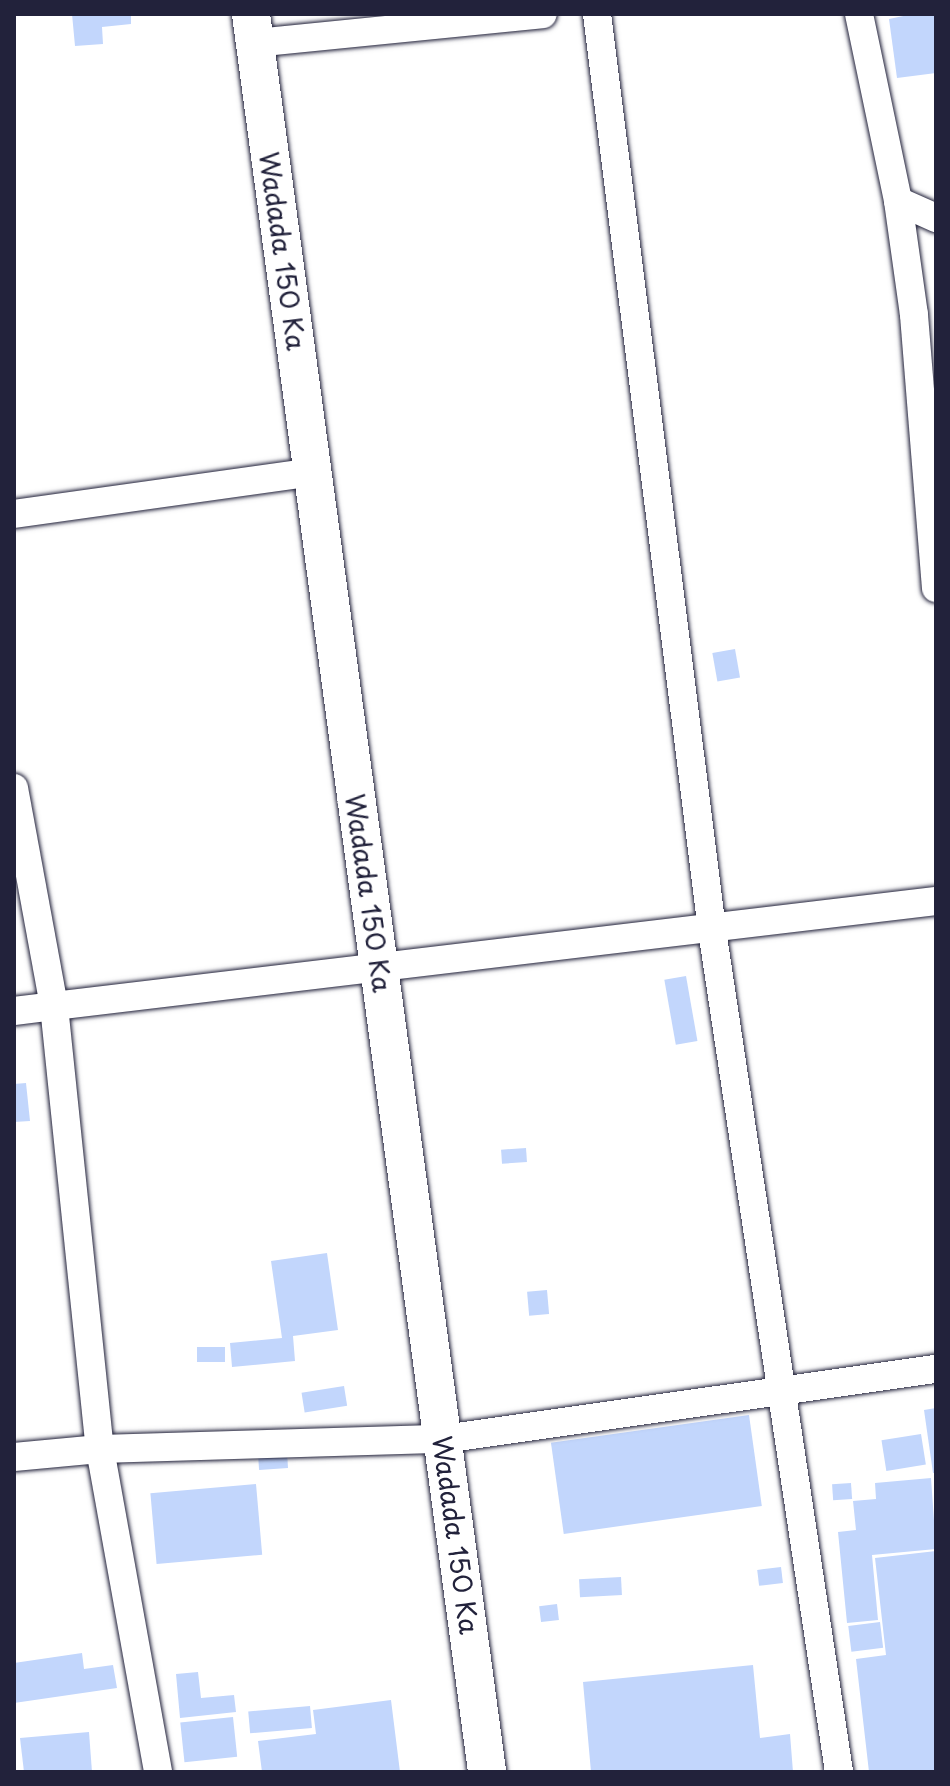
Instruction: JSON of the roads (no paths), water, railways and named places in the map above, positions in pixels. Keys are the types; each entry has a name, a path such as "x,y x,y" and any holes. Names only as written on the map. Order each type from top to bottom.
{"street":[{"path":"253,28 543,14"},
{"path":"597,14 712,930 839,1772"},
{"path":"859,14 898,201 924,409 936,588"},
{"name":"Wadada 150 Ka","path":"253,28 487,1772"},
{"path":"898,201 936,218"},
{"path":"14,514 313,472"},
{"path":"14,788 54,1006 100,1449 158,1772"},
{"path":"14,1011 936,901"},
{"path":"14,1457 100,1449 443,1439 781,1387 936,1369"}]}
